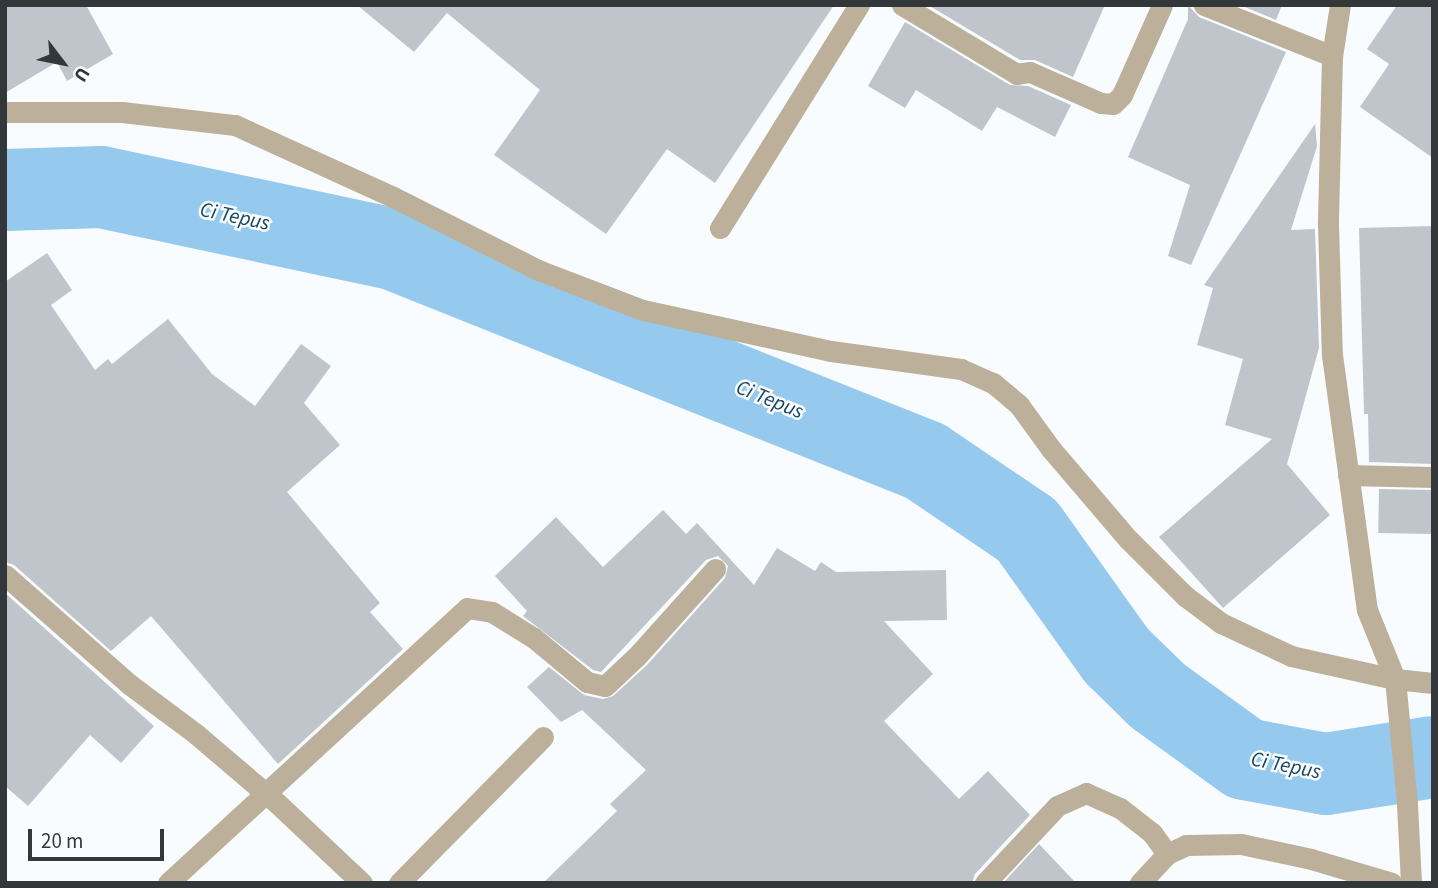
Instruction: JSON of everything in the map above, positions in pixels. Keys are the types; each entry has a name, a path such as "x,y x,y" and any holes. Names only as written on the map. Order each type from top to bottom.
{"street":[{"path":"720,228 859,5"},
{"path":"902,5 1017,74 1031,72 1101,103 1113,104 1122,96 1162,5"},
{"path":"1204,5 1332,56"},
{"path":"1340,5 1332,56 1328,224 1332,355 1367,610 1396,687 1411,883"},
{"path":"5,111 122,111 235,125 393,197 538,270 643,310 831,351 961,369 993,383 1019,404 1051,449 1128,539 1185,596 1221,623 1291,656 1396,687 1433,683"},
{"path":"1348,475 1433,477"},
{"path":"168,883 467,608 492,612 534,638 587,682 605,686 638,656 715,569"},
{"path":"5,575 120,677 196,734 265,792 362,883"},
{"path":"399,883 543,737"},
{"path":"985,883 1058,806 1086,793 1120,808 1152,833 1167,854"},
{"path":"1140,883 1167,854 1186,845 1241,844 1311,859 1392,883"}],"building":[{"path":"5,5 86,5 113,54 67,81 57,62 5,93"},
{"path":"357,5 834,5 715,183 667,149 606,234 494,155 540,90 447,13 414,52"},
{"path":"928,5 1105,5 1073,77 1035,60 1020,60"},
{"path":"1188,5 1199,17 1286,52 1191,265 1168,256 1190,185 1128,157 1188,19"},
{"path":"1240,5 1282,5 1276,20"},
{"path":"1397,5 1433,5 1433,158 1360,107 1389,64 1367,49"},
{"path":"905,22 1010,85 1028,86 1071,105 1055,137 997,107 982,131 916,90 905,108 868,86"},
{"path":"1315,124 1317,146 1291,230 1315,229 1319,348 1287,464 1330,515 1223,608 1159,537 1272,439 1225,425 1243,359 1197,345 1213,288 1204,285"},
{"path":"1433,226 1433,464 1369,462 1368,414 1364,414 1359,228"},
{"path":"47,253 72,290 51,305 95,370 108,359 112,364 168,319 212,374 255,406 301,344 331,366 304,403 340,445 287,492 380,603 370,612 403,649 278,764 151,616 111,651 14,565 5,562 5,282"},
{"path":"1379,489 1433,490 1432,534 1378,533"},
{"path":"663,510 686,534 697,523 754,585 777,548 815,571 821,562 836,572 946,570 947,620 884,621 933,674 884,721 959,799 988,771 1030,815 975,874 972,883 543,883 617,811 610,804 646,770 582,710 561,722 527,687 549,667 584,695 603,699 613,696 647,665 725,578 728,566 718,556 706,560 601,672 593,670 523,616 527,611 495,576 556,517 603,567"},
{"path":"5,593 154,726 121,763 90,735 28,806 5,786"},
{"path":"1039,844 1076,883 1003,883"}],"waterway":[{"name":"Ci Tepus","path":"5,190 101,187 393,249 925,461 1027,530 1117,656 1158,696 1245,759 1326,774 1433,757"}]}
